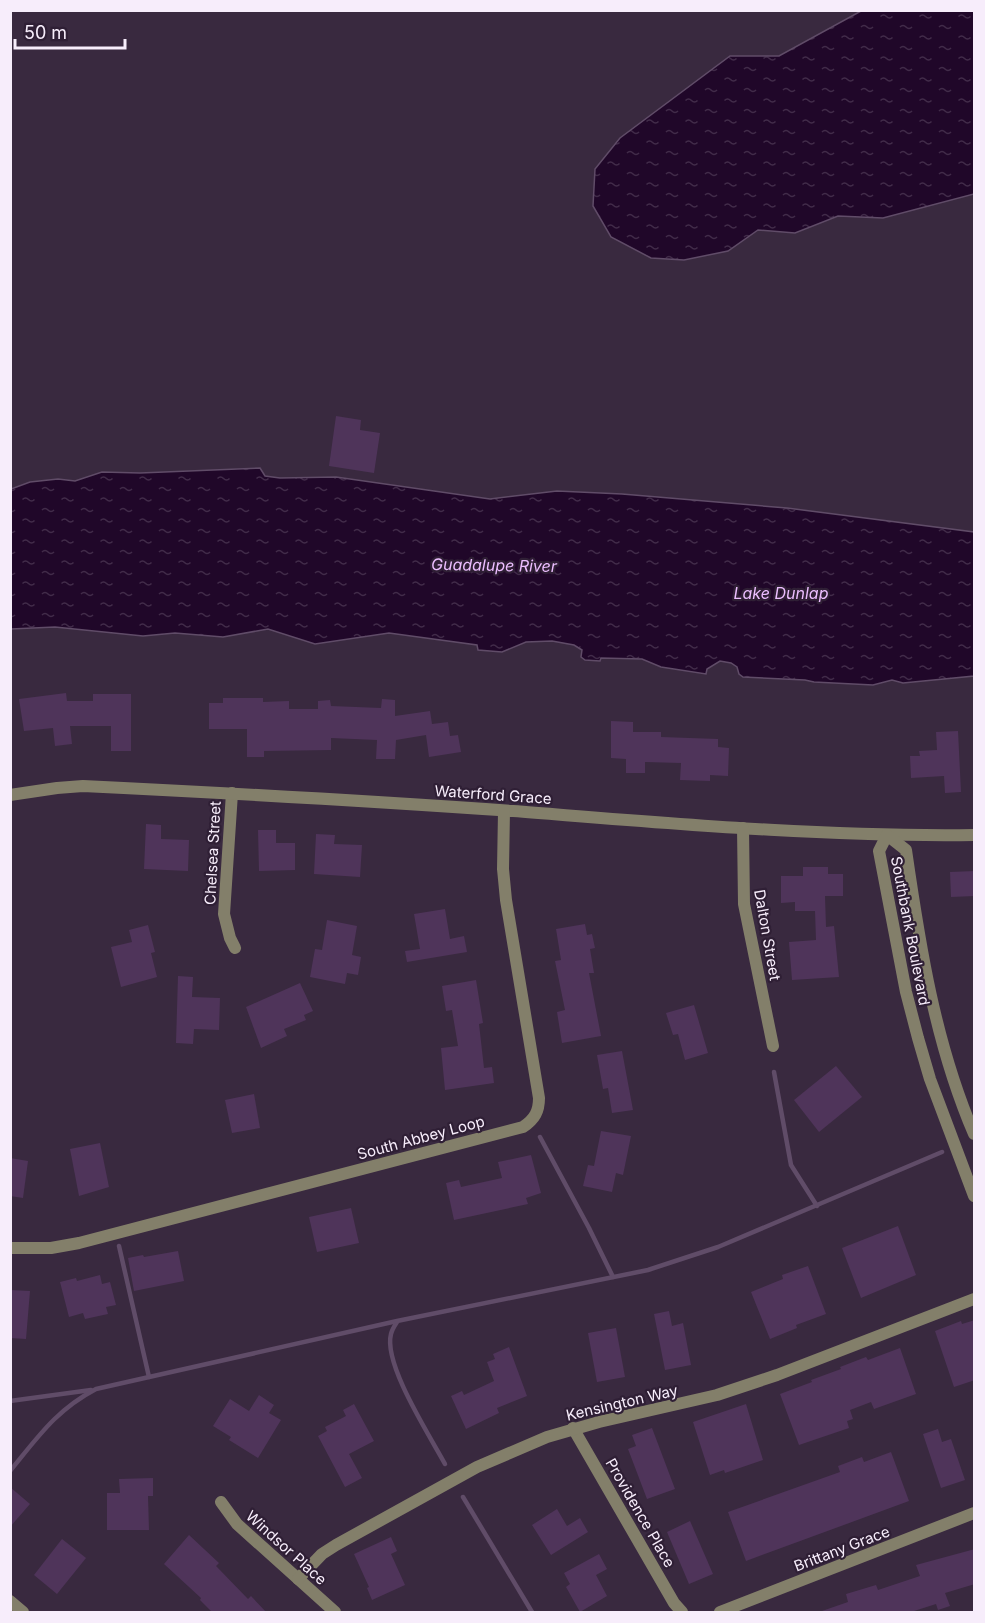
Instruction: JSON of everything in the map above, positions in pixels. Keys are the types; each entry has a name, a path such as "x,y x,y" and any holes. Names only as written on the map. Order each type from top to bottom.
{"street":[{"name":"Waterford Grace","path":"10,795 84,786 231,793 743,828 887,835 975,835"},
{"name":"Chelsea Street","path":"231,793 224,914 235,948"},
{"name":"South Abbey Loop","path":"10,1248 51,1248 79,1243 523,1126 532,1120 538,1109 539,1098 502,869 504,811"},
{"name":"Dalton Street","path":"743,828 744,904 773,1046"},
{"name":"Southbank Boulevard","path":"975,1134 947,1059 936,1021 923,961 906,850 887,835 879,851 906,992 930,1079 975,1196"},
{"name":"Kensington Way","path":"298,1579 322,1554 477,1467 547,1437 573,1428 689,1402 746,1386 975,1299"},
{"name":"Providence Place","path":"573,1428 674,1603 682,1612"},
{"name":"Windsor Place","path":"221,1502 237,1524 335,1612"},
{"name":"Brittany Grace","path":"720,1612 975,1513"},
{"path":"10,1602 22,1612"}],"water":[{"path":"861,11 974,11 974,194 883,218 838,216 795,233 758,230 728,251 684,260 651,258 611,237 593,206 595,169 620,138 730,56 779,56"},
{"name":"Lake Dunlap","path":"260,468 265,476 336,477 490,499 557,491 622,494 787,508 974,532 974,676 903,683 892,680 873,685 743,677 739,674 737,667 720,661 707,669 706,674 661,667 642,659 585,660 581,657 582,650 574,645 552,641 526,642 502,652 478,650 477,645 389,633 315,644 268,629 223,637 175,633 143,636 55,627 11,629 11,489 30,482 58,479 75,481 102,472 140,473"}],"building":[{"path":"336,416 361,420 360,430 380,433 374,473 329,466"},
{"path":"66,693 67,701 93,701 93,694 131,694 131,751 111,751 111,726 70,726 72,744 55,746 53,728 24,731 19,699"},
{"path":"223,698 263,698 263,702 289,701 289,709 318,709 318,701 330,700 331,706 381,708 382,699 395,700 395,716 430,711 432,724 448,722 450,736 458,735 461,752 429,757 426,735 396,740 395,759 376,759 377,740 331,738 331,750 264,751 264,757 247,757 247,729 209,729 209,703 223,703"},
{"path":"611,721 633,722 633,732 661,732 661,737 718,739 718,747 729,748 728,776 710,775 710,781 680,780 681,763 645,762 645,773 626,773 626,759 611,758"},
{"path":"958,731 961,792 945,793 944,776 911,778 910,756 920,756 919,751 937,750 936,732"},
{"path":"146,824 161,825 161,839 189,840 188,871 144,869"},
{"path":"258,830 276,830 276,843 295,843 295,870 259,871"},
{"path":"316,834 335,835 334,844 362,845 360,877 314,874"},
{"path":"803,867 828,867 828,874 843,874 843,896 825,896 826,927 834,926 839,977 792,980 789,942 816,940 815,911 795,911 795,902 781,903 781,876 803,876"},
{"path":"975,871 975,896 951,897 950,872"},
{"path":"445,909 450,939 464,936 467,952 407,962 405,951 420,949 414,914"},
{"path":"327,920 357,926 352,955 361,957 358,975 347,973 345,984 310,977 315,949 322,950"},
{"path":"585,924 587,935 592,934 595,948 590,949 594,973 589,973 601,1036 562,1043 557,1012 565,1010 555,961 561,960 556,929"},
{"path":"148,925 155,952 151,953 157,977 121,987 111,947 132,942 129,930"},
{"path":"178,976 193,977 192,997 220,998 219,1030 194,1029 193,1044 176,1043"},
{"path":"476,980 483,1023 479,1024 484,1068 492,1067 494,1083 445,1090 441,1048 458,1046 452,1010 446,1011 442,986"},
{"path":"300,983 313,1011 304,1015 306,1020 284,1029 287,1036 261,1048 246,1007"},
{"path":"694,1005 708,1053 685,1060 678,1034 673,1035 666,1013"},
{"path":"622,1051 633,1110 612,1113 608,1088 603,1089 597,1055"},
{"path":"836,1066 862,1097 819,1132 794,1100"},
{"path":"254,1094 260,1128 232,1133 225,1100"},
{"path":"601,1131 631,1136 623,1175 616,1173 612,1192 583,1186 588,1165 594,1166"},
{"path":"100,1143 109,1187 79,1196 70,1149"},
{"path":"531,1155 541,1193 526,1198 528,1204 454,1220 446,1183 459,1180 461,1187 502,1178 498,1162"},
{"path":"10,1158 28,1161 23,1198 10,1196"},
{"path":"351,1208 359,1243 317,1252 309,1217"},
{"path":"898,1226 916,1275 861,1298 842,1248"},
{"path":"178,1251 184,1281 134,1291 128,1258"},
{"path":"808,1266 826,1314 796,1325 797,1328 770,1339 751,1292 783,1279 782,1275"},
{"path":"100,1275 102,1284 110,1282 116,1305 106,1307 108,1314 85,1319 83,1313 69,1317 60,1282 76,1278 77,1281"},
{"path":"10,1290 30,1291 26,1339 10,1338"},
{"path":"669,1311 672,1326 683,1323 691,1365 665,1370 654,1314"},
{"path":"975,1320 975,1380 954,1387 935,1331 961,1321 962,1324"},
{"path":"616,1328 625,1377 597,1382 588,1333"},
{"path":"509,1347 527,1396 497,1408 499,1413 466,1429 451,1396 462,1391 464,1395 494,1381 487,1362 495,1359 493,1354"},
{"path":"900,1348 916,1394 874,1409 871,1402 850,1410 853,1419 847,1421 849,1428 799,1445 780,1394 866,1357 868,1360"},
{"path":"259,1395 274,1405 269,1413 281,1420 258,1458 229,1440 231,1437 213,1426 230,1399 249,1411"},
{"path":"354,1404 374,1441 349,1454 362,1478 345,1487 318,1436 327,1431 325,1427 346,1416 343,1410"},
{"path":"746,1404 763,1460 725,1473 724,1470 710,1475 693,1422"},
{"path":"652,1428 675,1489 647,1499 628,1449 636,1446 632,1435"},
{"path":"938,1429 942,1442 951,1439 965,1480 941,1488 923,1434"},
{"path":"891,1452 909,1501 746,1561 728,1512 840,1472 838,1466 862,1457 864,1462"},
{"path":"153,1478 153,1496 148,1496 149,1530 107,1530 107,1493 120,1493 119,1479"},
{"path":"10,1487 30,1504 10,1527"},
{"path":"557,1509 567,1526 580,1518 588,1532 551,1555 532,1525"},
{"path":"690,1521 713,1574 689,1584 667,1532"},
{"path":"189,1535 219,1563 216,1566 248,1599 251,1596 266,1612 212,1612 200,1600 201,1598 164,1564"},
{"path":"391,1537 397,1551 391,1554 405,1585 372,1600 367,1588 369,1587 354,1554"},
{"path":"62,1539 86,1558 57,1594 34,1575"},
{"path":"975,1549 975,1584 945,1593 950,1606 938,1610 936,1604 911,1612 822,1612 848,1602 846,1594 876,1585 878,1590 920,1576 916,1565"},
{"path":"599,1554 607,1569 596,1575 607,1596 580,1612 566,1587 570,1584 564,1573"}],"waterway":[{"path":"774,1072 791,1165 817,1206"},
{"path":"540,1137 613,1277"},
{"path":"10,1471 59,1415 96,1389 397,1321 648,1270 718,1247 942,1152"},
{"path":"119,1246 149,1377"},
{"path":"397,1322 391,1334 390,1347 394,1363 409,1400 445,1464"},
{"path":"10,1401 91,1390"},
{"path":"463,1497 532,1612"}],"water label":[{"name":"Guadalupe River","path":"494,565"}]}
